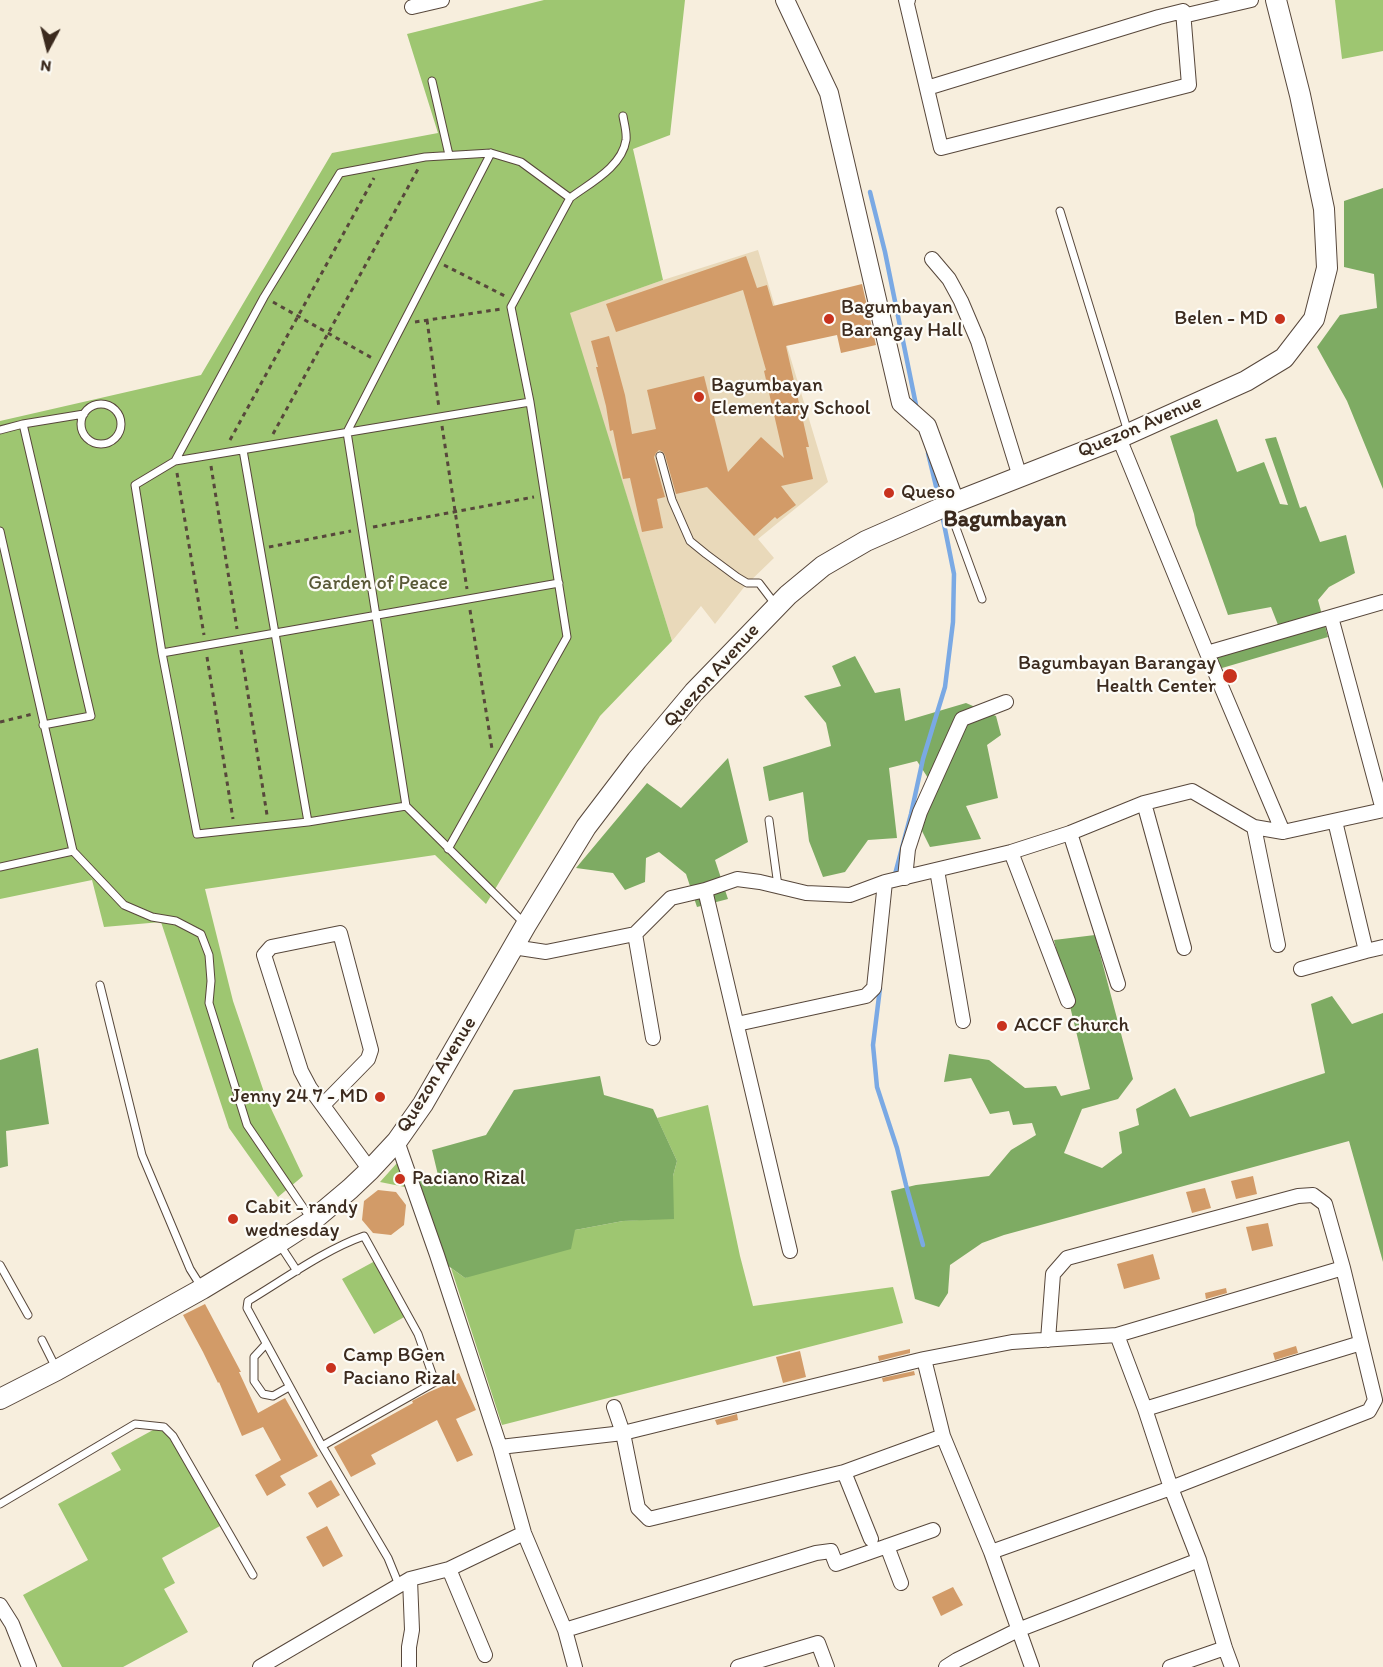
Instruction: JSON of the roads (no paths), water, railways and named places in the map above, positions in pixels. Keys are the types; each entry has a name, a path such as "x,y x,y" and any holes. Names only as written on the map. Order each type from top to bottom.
{"main road":[{"name":"Quezon Avenue","path":"0,1399 202,1289 278,1243 312,1221 350,1190 370,1170 397,1141 423,1104 513,947 586,827 637,760 694,692 776,606 823,566 866,541 951,503 1124,436 1246,381 1284,358 1314,319 1327,268 1324,209 1300,95 1276,0"}],"street":[{"path":"412,7 442,0"},
{"path":"785,0 829,93 901,403 927,426 951,503"},
{"path":"908,0 906,0 941,148 1189,86 1185,9"},
{"path":"927,88 1185,9 1251,0"},
{"path":"932,259 949,279 962,301 978,341 1020,477"},
{"path":"1124,436 1207,653 1282,832"},
{"path":"1207,653 1383,602"},
{"path":"513,947 546,952 635,934 671,898 705,890 736,879 806,893 850,895 885,882 1011,852 1144,803 1192,791 1254,827 1282,832 1383,810 1331,617"},
{"path":"905,878 908,849 920,812 962,719 1006,702"},
{"path":"1144,803 1184,948"},
{"path":"1335,821 1366,951"},
{"path":"1254,827 1278,945"},
{"path":"1070,832 1118,984"},
{"path":"1011,852 1068,1001"},
{"path":"937,870 963,1022"},
{"path":"737,1024 866,996 874,988 885,882"},
{"path":"705,890 790,1251"},
{"path":"323,1105 368,1059 371,1050 339,933 272,947 264,955 301,1071 310,1088 370,1170"},
{"path":"635,934 653,1038"},
{"path":"1301,969 1383,947"},
{"path":"397,1141 500,1447 524,1533 565,1630 575,1667"},
{"path":"991,1552 1171,1488 1369,1411 1375,1400 1325,1204 1313,1195 1298,1196 1067,1258 1053,1274 1047,1340"},
{"path":"500,1447 624,1433 924,1359 1012,1342 1117,1335 1343,1268"},
{"path":"1117,1335 1199,1560 1232,1667"},
{"path":"1144,1409 1361,1343"},
{"path":"924,1359 943,1436 991,1552 1032,1667"},
{"path":"614,1407 624,1433 638,1508 649,1519 844,1473 943,1436"},
{"path":"844,1473 872,1539"},
{"path":"565,1630 816,1553 831,1551 836,1564 933,1530"},
{"path":"260,1667 405,1582 449,1569 524,1533"},
{"path":"887,1546 901,1583"},
{"path":"946,1667 1018,1630 1199,1560"},
{"path":"449,1569 485,1655"},
{"path":"405,1582 412,1630 409,1667"},
{"path":"0,1605 12,1624 29,1667"},
{"path":"738,1667 818,1643 827,1667"},
{"path":"1170,1667 1225,1648"}],"lane":[{"path":"432,81 449,155"},
{"path":"448,849 567,637 513,304 570,198 610,168 623,150 627,138 623,116"},
{"path":"491,153 347,432 406,806 526,925"},
{"path":"175,461 264,297 340,173 425,157 491,153 521,162 570,198"},
{"path":"1060,211 1124,436"},
{"path":"406,806 308,822 197,834 162,653 135,485 175,461 530,402"},
{"path":"0,430 84,414 95,405 102,404 115,409 119,415 122,421 119,435 108,444 94,443 84,434 81,427 84,414"},
{"path":"23,424 91,716 43,724"},
{"path":"243,450 308,822"},
{"path":"660,456 672,500 690,541 737,577 747,583 759,583 776,606"},
{"path":"951,503 982,599"},
{"path":"0,531 73,851 124,905 152,917 176,921 201,934 209,955 211,981 209,1003 247,1125 312,1221"},
{"path":"162,653 559,583"},
{"path":"769,820 778,886"},
{"path":"0,867 73,851"},
{"path":"100,985 142,1155 190,1269 202,1289"},
{"path":"322,1446 435,1382 418,1334 364,1236 297,1271 248,1301 247,1308 322,1446 388,1558 405,1582"},
{"path":"278,1243 297,1271"},
{"path":"0,1265 28,1315"},
{"path":"42,1340 57,1370"},
{"path":"266,1344 254,1357 254,1381 263,1394 273,1396 289,1387"},
{"path":"0,1504 135,1424 164,1427 173,1436 253,1575"}],"waterway":[{"path":"870,192 885,252 917,410"},
{"path":"928,453 940,503"},
{"path":"894,878 923,759 945,687 953,622 954,574 942,514"},
{"path":"880,988 873,1045 877,1087 897,1148 923,1245"}],"place":[{"name":"Bagumbayan Barangay Hall","path":"829,319"},
{"name":"Belen - MD","path":"1280,319"},
{"name":"Bagumbayan Elementary School","path":"699,397"},
{"name":"Queso","path":"889,493"},
{"name":"Bagumbayan Barangay Health Center","path":"1230,676"},
{"name":"ACCF Church","path":"1002,1026"},
{"name":"Jenny 24 7 - MD","path":"380,1097"},
{"name":"Paciano Rizal","path":"400,1179"},
{"name":"Cabit - randy wednesday","path":"233,1219"},
{"name":"Camp BGen Paciano Rizal","path":"331,1368"}],"district":[{"name":"Bagumbayan","path":"1005,520"}],"park label":[{"name":"Garden of Peace","path":"378,584"}]}
